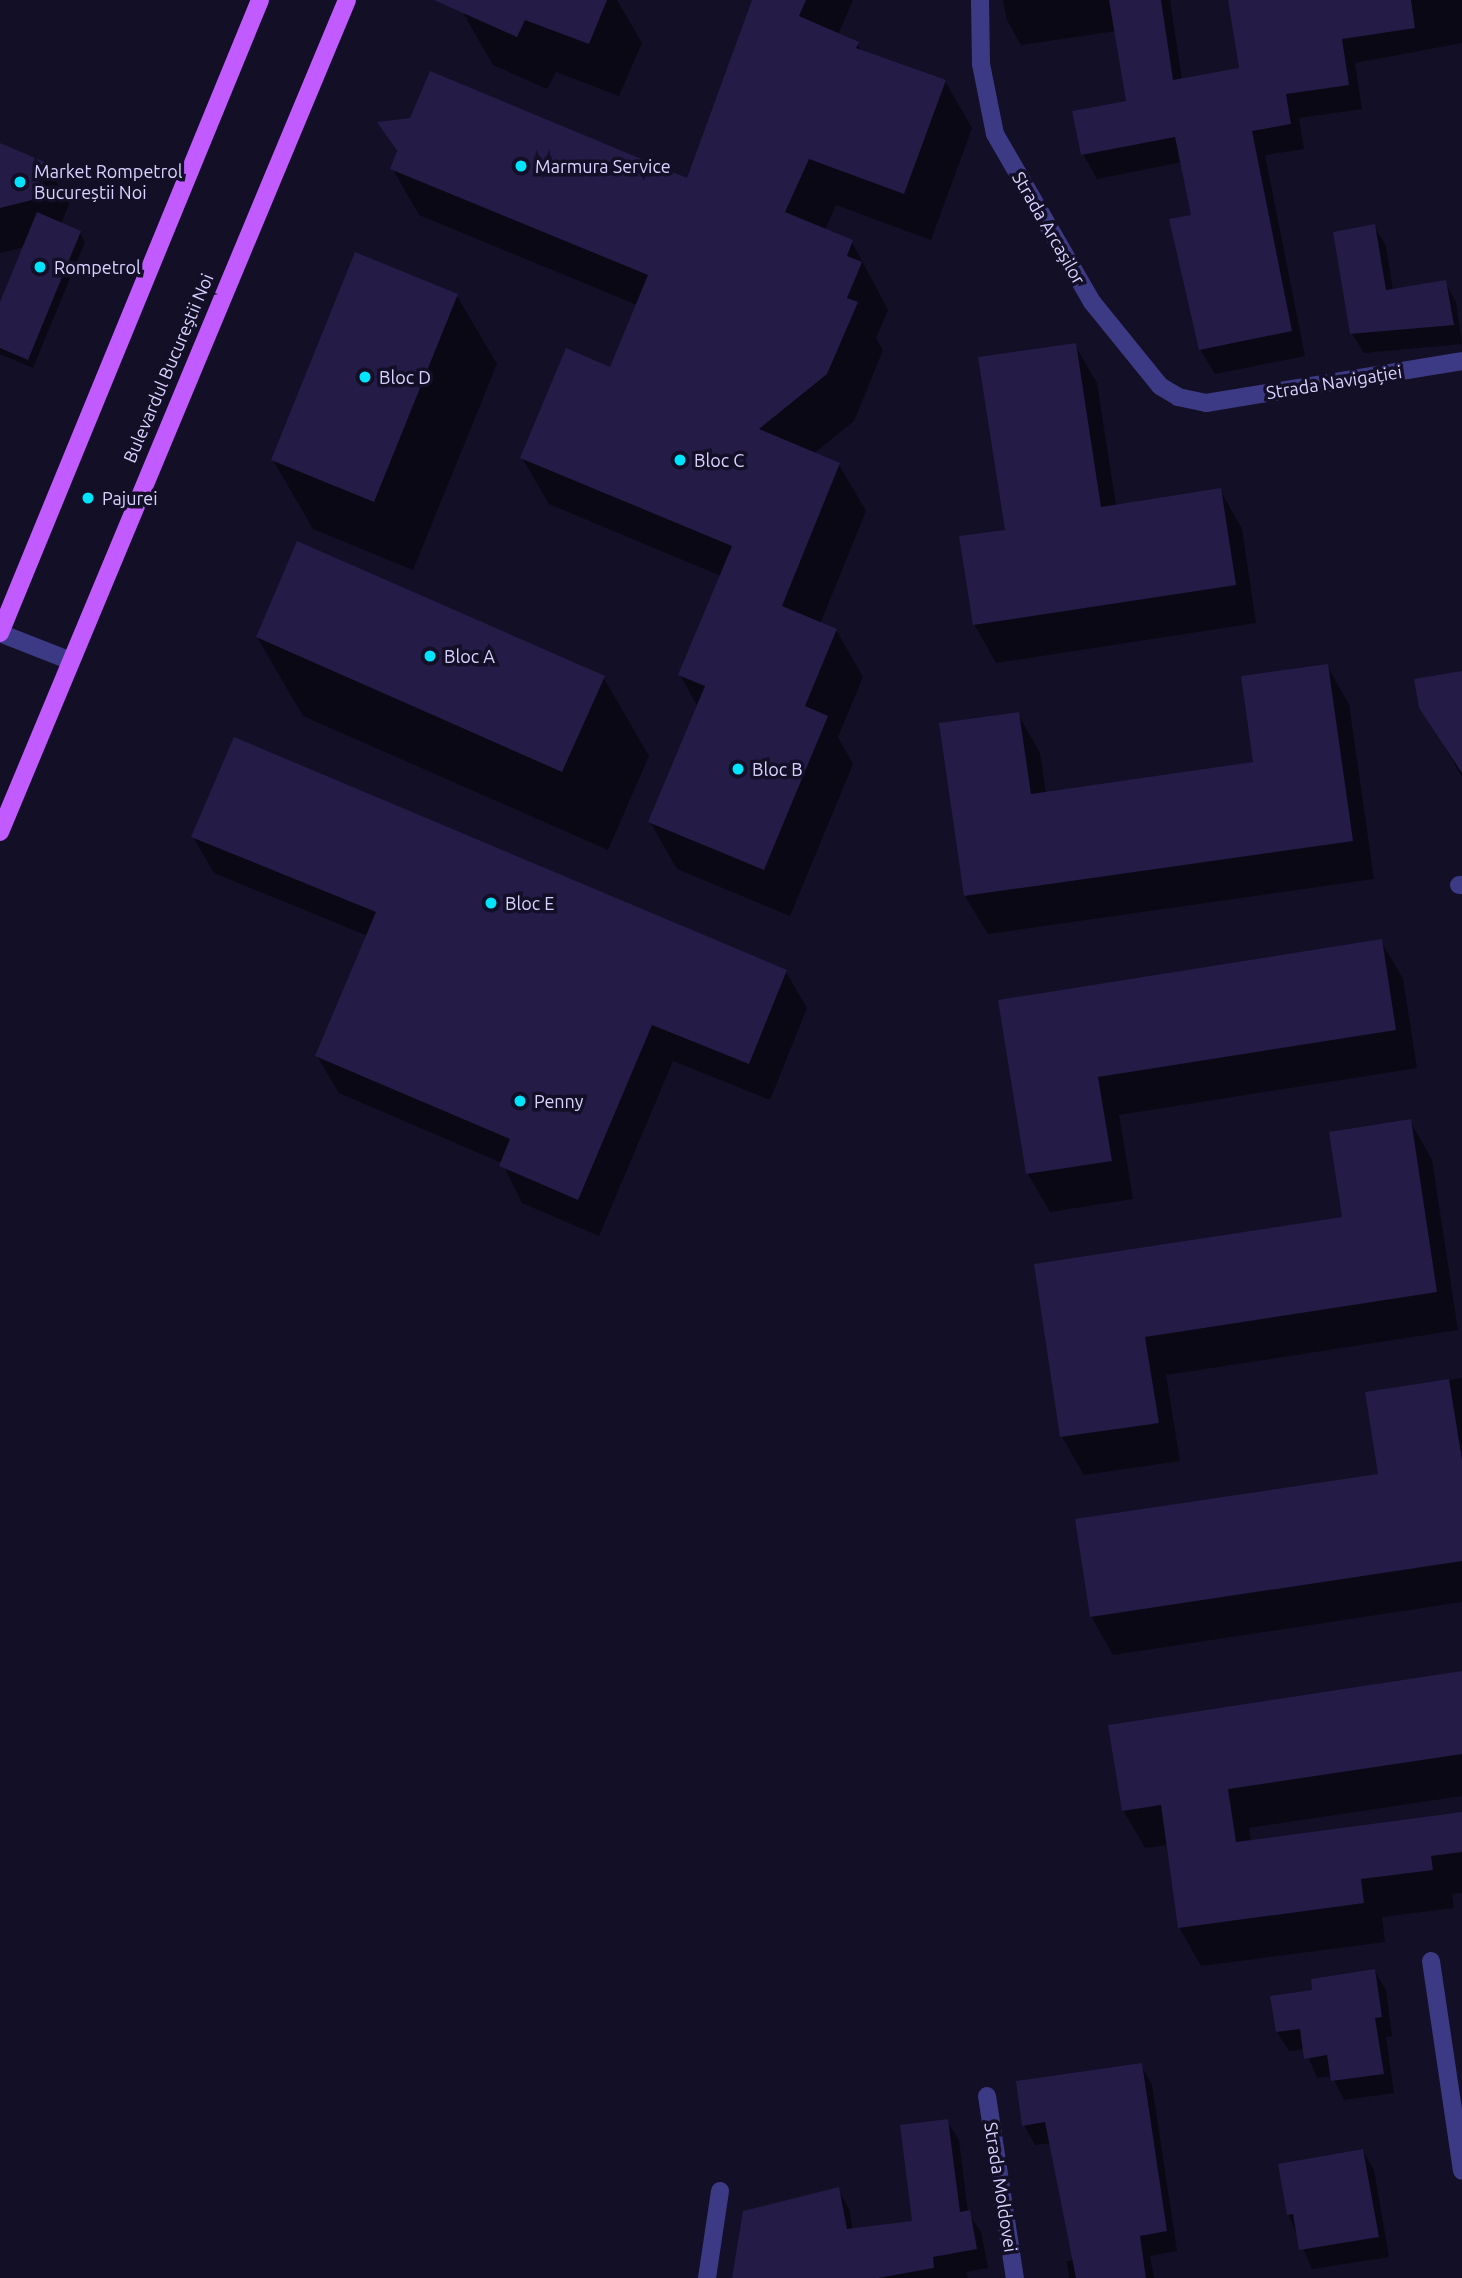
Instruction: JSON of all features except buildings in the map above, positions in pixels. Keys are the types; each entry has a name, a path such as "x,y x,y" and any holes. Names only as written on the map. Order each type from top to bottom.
{"main road":[{"path":"0,633 260,0"},
{"name":"Bulevardul Bucureștii Noi","path":"0,832 347,0"}],"street":[{"name":"Strada Arcașilor","path":"981,0 985,99 1009,160 1092,302 1142,370 1178,397 1206,403"},
{"name":"Strada Navigației","path":"1206,403 1462,361"},
{"path":"0,633 71,661"},
{"path":"1431,1961 1462,2171"},
{"name":"Strada Moldovei","path":"988,2096 1016,2278"},
{"path":"707,2278 720,2190"}],"place":[{"name":"Marmura Service","path":"521,166"},
{"name":"Market Rompetrol Bucureștii Noi","path":"20,182"},
{"name":"Rompetrol","path":"40,267"},
{"name":"Bloc D","path":"365,377"},
{"name":"Bloc C","path":"680,460"},
{"name":"Pajurei","path":"88,498"},
{"name":"Bloc A","path":"430,656"},
{"name":"Bloc B","path":"738,769"},
{"name":"Bloc E","path":"491,903"},
{"name":"Penny","path":"520,1101"}]}
